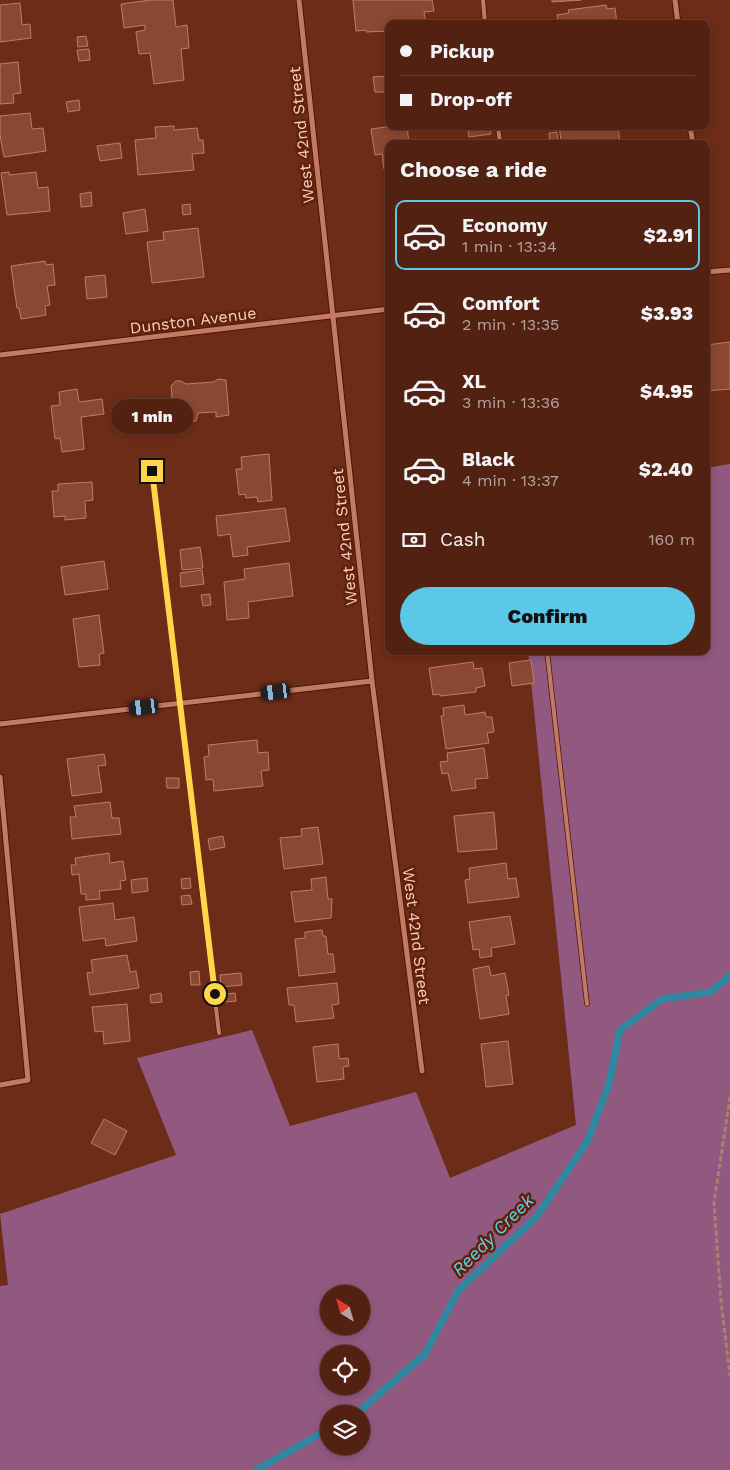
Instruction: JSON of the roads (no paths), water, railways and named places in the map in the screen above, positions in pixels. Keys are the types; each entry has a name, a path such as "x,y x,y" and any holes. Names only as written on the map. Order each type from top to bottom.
{"street":[{"name":"West 42nd Street","path":"299,0 372,681 422,1071"},
{"path":"675,0 678,20"},
{"path":"710,272 730,270"},
{"name":"Dunston Avenue","path":"0,355 385,310"},
{"path":"0,724 372,681"},
{"path":"0,777 28,1080 0,1085"}],"lane":[{"path":"483,0 486,20"},
{"path":"152,471 219,1033"},
{"path":"547,655 587,1004"}],"waterway":[{"name":"Reedy Creek","path":"366,1405 425,1354 458,1291 537,1216 587,1142 609,1084 620,1030 662,999 711,992 730,975"},
{"name":"Reedy Creek","path":"256,1470 320,1434"}]}
